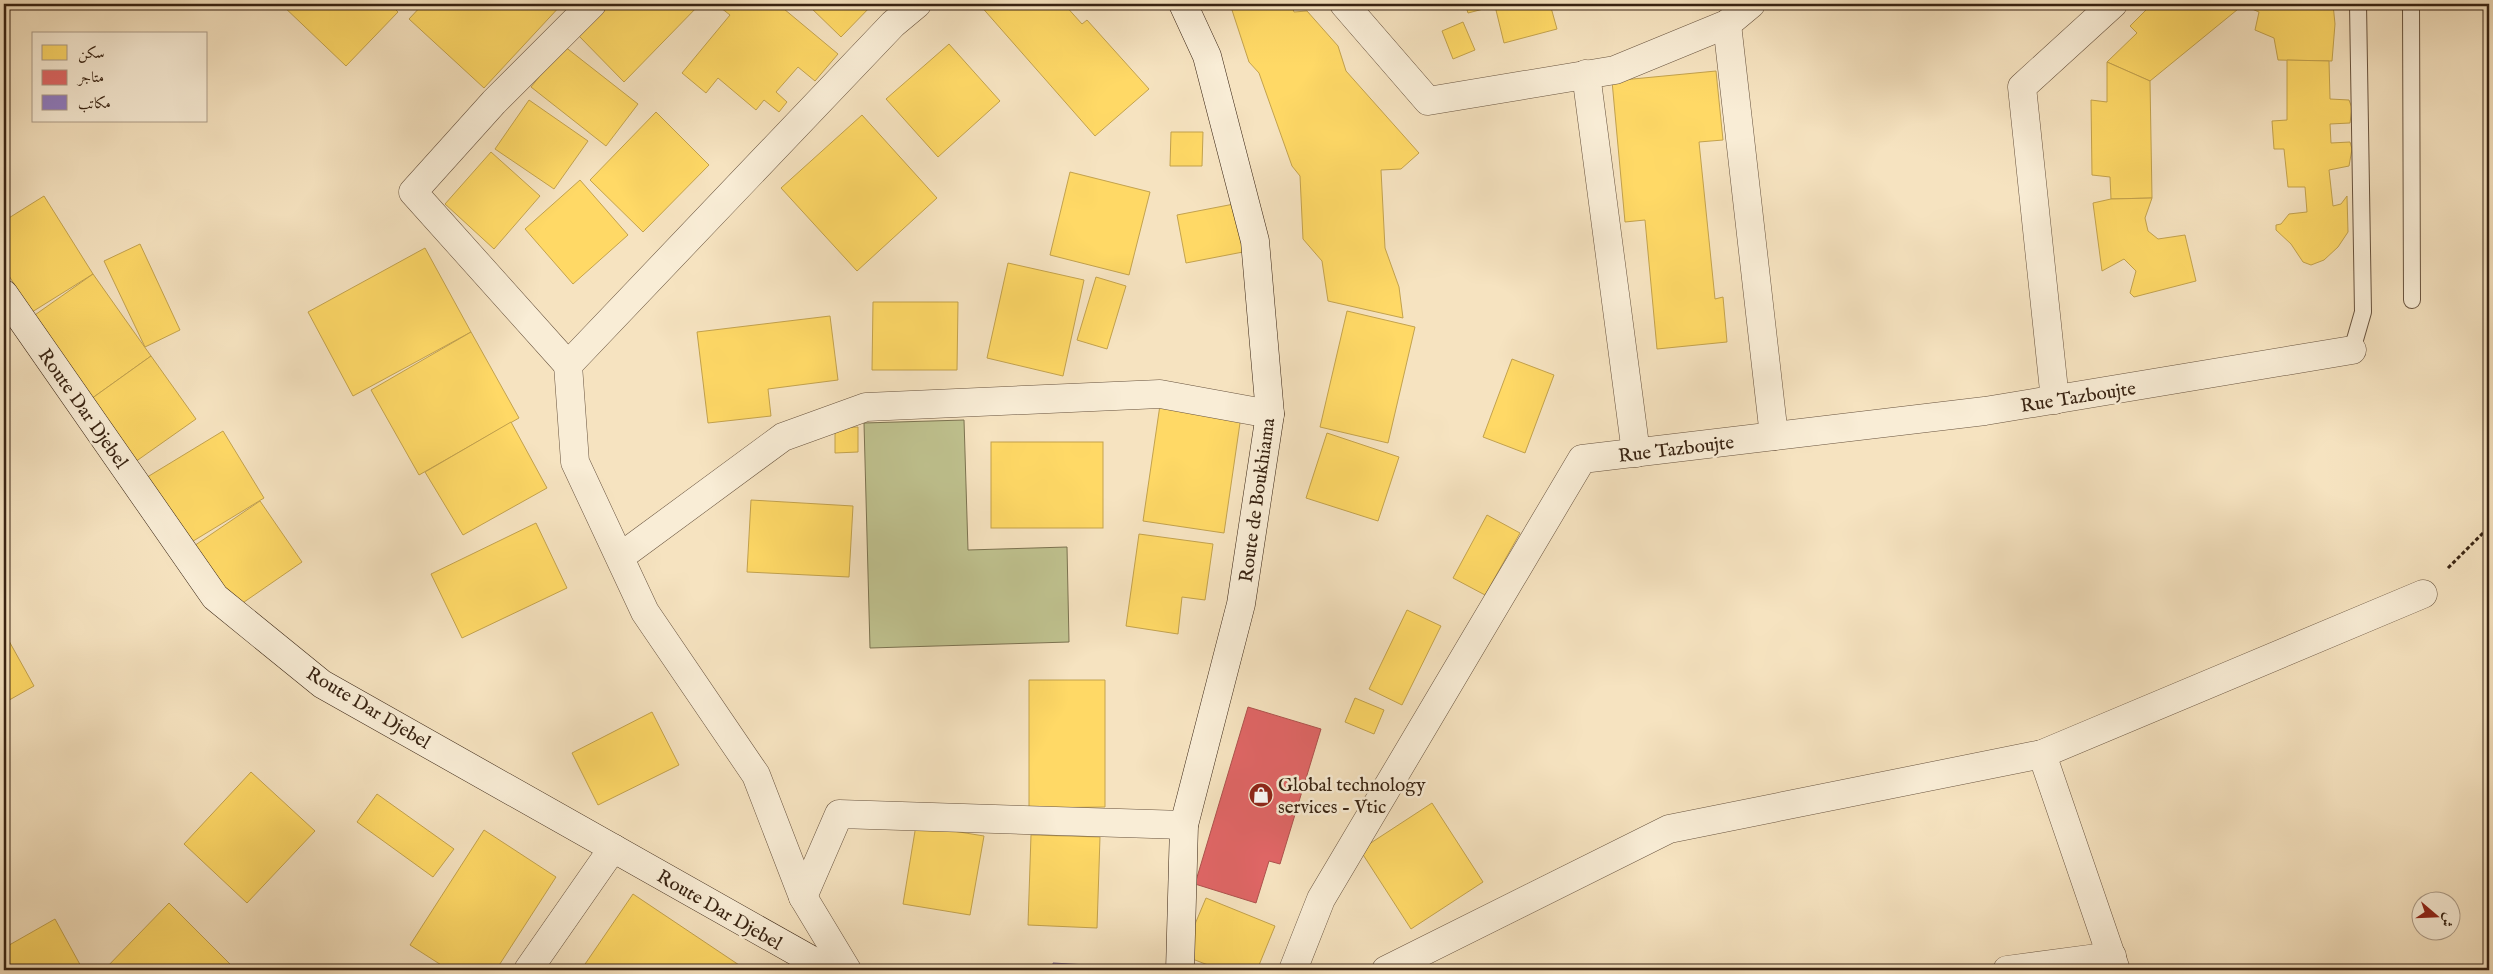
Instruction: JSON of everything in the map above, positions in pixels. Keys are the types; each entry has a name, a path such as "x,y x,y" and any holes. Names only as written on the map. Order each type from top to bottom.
{"street":[{"path":"592,4 494,102 413,192 568,365 575,462 646,612 756,775 803,897 847,970"},
{"path":"568,365 893,24 917,4"},
{"name":"Route de Boukhiama","path":"1180,970 1184,825 1241,604 1270,414 1254,241 1207,56 1183,4"},
{"path":"1344,4 1428,101 1615,70 1727,24 1751,4"},
{"path":"2055,400 2022,87 2113,4"},
{"path":"1727,24 1774,436"},
{"path":"1586,74 1636,453"},
{"name":"Route Dar Djebel","path":"4,294 215,597 322,684 829,970"},
{"name":"Rue Tazboujte","path":"1293,970 1321,899 1582,459 1985,411 2352,350"},
{"path":"620,557 783,437 866,407 1160,394 1270,414"},
{"path":"1386,970 1670,829 2042,754 2423,594"},
{"path":"2007,970 2114,963 2042,754"},
{"path":"803,897 839,814 1184,825"},
{"path":"528,970 613,848"}],"lane":[{"path":"2352,350 2363,312 2358,4"},
{"path":"2411,4 2412,300"}],"path":[{"path":"2423,594 2489,527"}],"green space":[{"path":"964,420 968,550 1067,547 1069,642 870,648 864,423"}],"building: سكن":[{"path":"281,4 390,4 398,12 346,66"},
{"path":"423,4 562,4 484,88 409,19"},
{"path":"609,4 700,4 624,82 578,35"},
{"path":"716,4 778,4 838,54 815,81 798,67 776,92 787,102 779,112 764,100 756,110 718,78 706,93 682,73 730,15"},
{"path":"807,4 873,4 841,37"},
{"path":"979,4 1064,4 1082,24 1087,20 1149,89 1095,136"},
{"path":"1230,4 1291,4 1294,12 1307,11 1338,46 1346,71 1419,153 1401,169 1381,170 1385,248 1399,287 1403,318 1328,301 1322,261 1303,239 1300,176 1292,166 1259,73 1249,62"},
{"path":"1465,4 1550,4 1557,29 1504,43 1495,6 1468,13"},
{"path":"1566,4 1581,4 1567,7"},
{"path":"2152,4 2333,4 2335,24 2332,61 2278,60 2274,38 2255,30 2259,12 2243,5 2150,81 2107,62 2137,33 2130,26"},
{"path":"1463,22 1475,50 1453,59 1442,31"},
{"path":"949,44 1000,101 938,157 886,99"},
{"path":"564,46 638,104 606,146 531,87"},
{"path":"2287,60 2329,61 2330,99 2349,100 2352,108 2350,123 2330,124 2331,143 2350,142 2352,149 2349,166 2329,170 2333,206 2341,204 2347,196 2348,232 2338,247 2324,260 2311,265 2303,262 2291,244 2276,230 2276,225 2281,224 2289,214 2307,212 2305,187 2288,187 2284,149 2274,149 2272,121 2287,120"},
{"path":"2107,62 2150,81 2152,198 2111,199 2110,177 2092,175 2091,100 2107,102"},
{"path":"1716,71 1723,140 1699,142 1715,299 1723,297 1727,342 1657,349 1645,220 1625,222 1612,81"},
{"path":"529,100 588,141 554,189 495,149"},
{"path":"656,112 709,165 643,232 590,180"},
{"path":"862,115 937,198 857,271 781,188"},
{"path":"1171,132 1203,132 1202,166 1170,166"},
{"path":"491,152 540,196 494,249 445,204"},
{"path":"1070,172 1150,192 1129,275 1050,255"},
{"path":"580,180 628,235 573,284 525,229"},
{"path":"44,196 93,274 32,312 4,268 4,221"},
{"path":"2152,198 2145,218 2148,231 2158,239 2185,235 2196,281 2134,297 2130,293 2136,271 2124,259 2102,271 2093,203 2111,199"},
{"path":"1234,204 1243,252 1186,263 1177,215"},
{"path":"140,244 180,330 145,347 104,261"},
{"path":"425,248 471,332 353,396 308,312"},
{"path":"1008,263 1084,280 1063,376 987,358"},
{"path":"93,274 151,356 91,399 32,317"},
{"path":"1096,277 1126,286 1107,349 1077,340"},
{"path":"873,302 958,302 957,370 872,370"},
{"path":"1347,311 1415,327 1388,443 1320,427"},
{"path":"830,316 838,380 768,389 771,416 708,423 697,332"},
{"path":"471,332 519,418 419,475 371,390"},
{"path":"151,356 196,419 135,462 91,399"},
{"path":"1512,359 1554,375 1525,453 1483,437"},
{"path":"1160,405 1241,416 1224,533 1143,521"},
{"path":"511,422 547,488 463,535 425,472"},
{"path":"858,427 858,452 835,453 835,428"},
{"path":"223,431 264,498 185,546 144,479"},
{"path":"1327,433 1399,457 1378,521 1306,498"},
{"path":"991,442 1103,442 1103,528 991,528"},
{"path":"751,500 853,506 849,577 747,572"},
{"path":"260,501 302,562 234,609 191,548"},
{"path":"1487,515 1520,533 1485,595 1453,578"},
{"path":"536,523 567,588 462,638 431,574"},
{"path":"1139,534 1213,544 1205,600 1182,597 1178,634 1126,626"},
{"path":"1407,610 1441,626 1402,705 1369,689"},
{"path":"4,632 34,686 4,703"},
{"path":"1029,680 1105,680 1105,807 1029,808"},
{"path":"1355,698 1384,710 1374,734 1345,722"},
{"path":"652,712 679,765 598,805 572,753"},
{"path":"251,772 315,831 247,903 184,844"},
{"path":"377,794 454,849 433,877 357,822"},
{"path":"1432,803 1483,882 1411,929 1360,850"},
{"path":"916,825 984,836 970,915 903,904"},
{"path":"484,830 556,877 496,970 449,970 410,945"},
{"path":"1031,835 1100,837 1097,928 1028,925"},
{"path":"633,894 745,969 581,970"},
{"path":"1206,898 1275,926 1257,970 1206,970 1208,965 1182,955"},
{"path":"169,903 232,966 228,970 104,970"},
{"path":"55,919 83,970 4,970 4,948"}],"building: متاجر":[{"name":"Global technology services - Vtic","path":"1248,707 1321,729 1280,864 1269,861 1256,903 1195,884"}],"building: مكاتب":[{"path":"1053,963 1139,968 1139,970 1053,970"}],"place":[{"name":"Global technology services - Vtic","path":"1261,795"}]}
